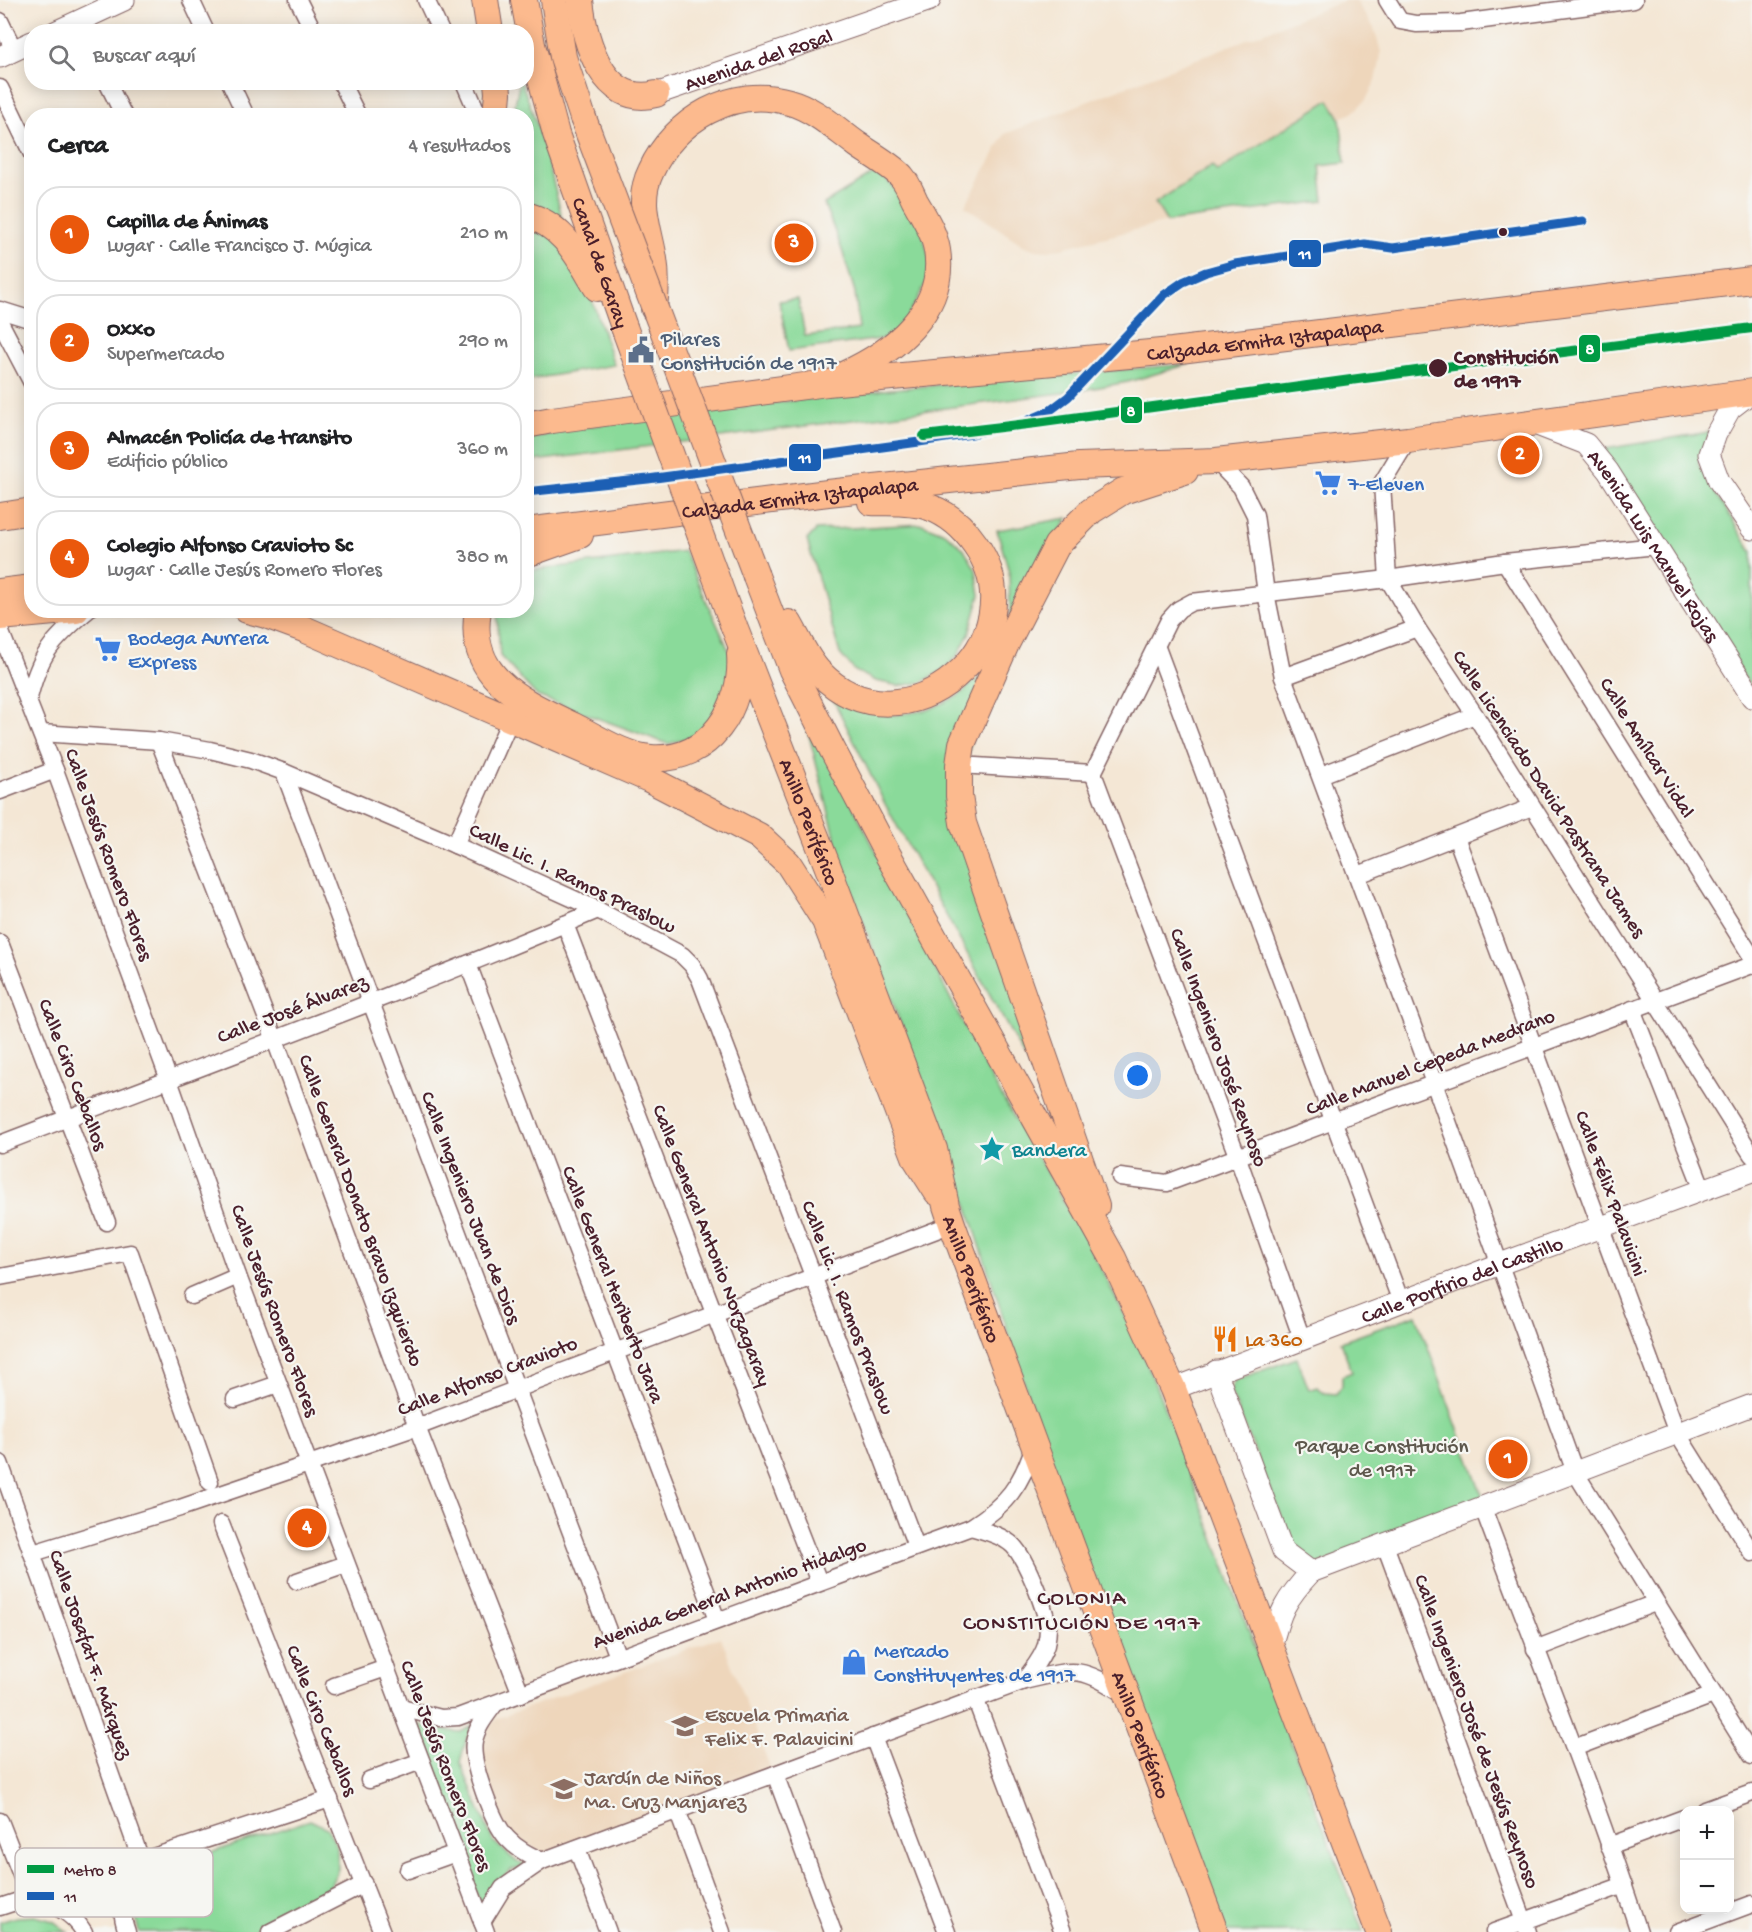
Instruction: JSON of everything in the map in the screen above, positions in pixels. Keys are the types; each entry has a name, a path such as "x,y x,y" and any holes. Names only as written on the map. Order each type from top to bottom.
{"main road":[{"path":"485,0 489,24"},
{"name":"Canal de Garay","path":"524,0 529,24"},
{"name":"Canal de Garay","path":"554,0 563,57 583,118 756,576"},
{"path":"580,0 592,53 605,75 625,93 640,96 656,94"},
{"name":"Canal de Garay","path":"534,51 556,134 733,624"},
{"path":"490,108 498,90"},
{"path":"654,310 655,262 643,207 648,177 665,146 675,134 701,114 732,102 747,99 777,99 795,104 812,112 902,176 931,231 937,249 938,273 932,297 920,319 881,355 827,383"},
{"path":"534,218 545,222 564,236 624,327"},
{"name":"Calzada Ermita Iztapalapa","path":"534,423 827,383 1172,351 1752,280"},
{"name":"Calzada Ermita Iztapalapa","path":"534,530 828,493 1079,466 1216,461 1408,440 1752,392"},
{"path":"534,419 552,420"},
{"path":"1113,1258 1081,1158 963,823 959,796 959,765 963,744 1006,644 1057,545 1091,511 1123,491 1216,461"},
{"path":"756,576 784,614 811,663 821,674 845,691 870,700 907,701 931,693 952,677 976,652 986,635 992,617 994,590 992,576 980,551 956,523 930,507 909,503 857,500 828,493"},
{"path":"0,516 24,512"},
{"path":"534,551 576,537 610,521"},
{"path":"756,576 792,670 883,846 1113,1258 1173,1389 1379,1932"},
{"path":"0,592 24,589"},
{"path":"0,617 24,615"},
{"path":"274,618 649,778 759,836 788,863 825,921 916,1159 949,1215"},
{"path":"478,618 477,635 482,655 500,684 525,703 628,752 650,758 662,758 702,744 728,717 738,691 740,677 740,650 733,624"},
{"name":"Anillo Periférico","path":"733,624 934,1149 949,1215 1215,1932"}],"street":[{"path":"82,24 124,0"},
{"path":"191,0 202,24"},
{"path":"298,0 310,24"},
{"path":"426,0 437,24"},
{"name":"Avenida del Rosal","path":"656,94 930,0"},
{"path":"1387,0 1400,21 1416,24 1461,22 1634,0"},
{"path":"0,21 15,50"},
{"path":"0,88 24,138"},
{"path":"111,90 120,108"},
{"path":"234,90 242,108"},
{"path":"345,90 354,108"},
{"path":"470,90 482,108"},
{"path":"0,310 24,318"},
{"path":"0,322 24,368"},
{"path":"1752,392 1730,409 1716,434 1709,454 1719,481 1752,529"},
{"name":"Avenida Luis Manuel Rojas","path":"1532,423 1586,444 1608,471 1752,697"},
{"name":"Calle Licenciado David Pastrana James","path":"1408,440 1382,483 1388,579 1752,1155"},
{"path":"1216,461 1241,487 1255,515 1266,593 1283,677 1358,875 1575,1472 1752,1756"},
{"path":"959,765 1093,772 1169,620 1179,609 1192,602 1388,579 1505,562 1656,546"},
{"name":"Calle Amílcar Vidal","path":"1505,562 1752,957"},
{"path":"28,702 34,676 43,656 60,634 79,618"},
{"path":"1283,677 1417,628"},
{"name":"Calle Jesús Romero Flores","path":"0,630 55,770 238,1276 484,1927"},
{"path":"1156,645 1401,1302"},
{"path":"1321,775 1475,715"},
{"path":"455,845 511,718"},
{"name":"Calle Lic. I. Ramos Praslow","path":"41,733 159,741 210,750 250,760 284,772 455,845 598,910 682,956 692,965 700,979 916,1546"},
{"name":"Calle General Donato Bravo Izquierdo","path":"159,741 275,1040 417,1427 521,1694"},
{"path":"0,791 55,770"},
{"name":"Calle Ingeniero Juan de Dios","path":"284,772 618,1657"},
{"name":"Calle Ingeniero José Reynoso","path":"1093,772 1238,1158 1302,1339"},
{"path":"1358,875 1532,807"},
{"name":"Calle Félix Palavicini","path":"1456,837 1677,1433 1752,1552"},
{"name":"Calle José Álvarez","path":"0,1143 275,1040 598,910"},
{"name":"Calle General Antonio Norzagaray","path":"565,924 819,1582"},
{"name":"Calle Ciro Ceballos","path":"0,943 107,1222"},
{"name":"Calle General Heriberto Jara","path":"468,964 717,1620"},
{"name":"Calle Manuel Cepeda Medrano","path":"1120,1177 1167,1182 1238,1158 1752,965"},
{"path":"1632,1009 1703,1190"},
{"name":"Calle Porfirio del Castillo","path":"1173,1389 1500,1264 1752,1172"},
{"name":"Calle Alfonso Cravioto","path":"33,1553 180,1508 417,1427 813,1276 949,1215"},
{"path":"0,1277 130,1253 210,1482"},
{"path":"192,1296 238,1276"},
{"path":"1216,1371 1283,1551 1311,1572"},
{"path":"235,1399 278,1383"},
{"path":"1271,1648 1279,1616 1292,1592 1311,1572 1752,1405"},
{"name":"Avenida General Antonio Hidalgo","path":"401,1708 441,1718 458,1718 971,1527 994,1513 1008,1499 1027,1467 1034,1445"},
{"name":"Calle Josafat F. Márquez","path":"0,1463 137,1848"},
{"path":"1483,1508 1574,1748 1639,1932"},
{"name":"Calle Ciro Ceballos","path":"221,1524 382,1932"},
{"path":"971,1527 1010,1542 1020,1554 1046,1619 1048,1630 1046,1645 1040,1660 1023,1681"},
{"name":"Calle Ingeniero José de Jesús Reynoso","path":"1385,1545 1526,1927"},
{"path":"297,1581 346,1564"},
{"path":"1535,1649 1655,1603"},
{"path":"334,1686 386,1668"},
{"path":"484,1927 503,1888 542,1861 975,1698 1023,1681 1064,1671 1084,1672 1101,1679 1127,1696"},
{"path":"1574,1748 1713,1695"},
{"path":"975,1698 1062,1932"},
{"path":"494,1705 479,1726 474,1740 475,1768 505,1836 528,1855 542,1861"},
{"path":"873,1737 947,1932"},
{"path":"369,1780 421,1761"},
{"path":"775,1774 833,1932"},
{"path":"1716,1806 1752,1793"},
{"path":"178,1848 330,1799"},
{"path":"677,1810 722,1932"},
{"path":"1609,1846 1680,1819"},
{"path":"0,1821 15,1860"},
{"path":"577,1849 608,1932"},
{"path":"408,1870 456,1853"},
{"path":"270,1932 364,1884"},
{"path":"1494,1932 1526,1927 1624,1885"},
{"path":"0,1907 15,1902"},
{"path":"1677,1932 1752,1904"},
{"path":"72,1917 84,1932"},
{"path":"122,1917 127,1932"}],"shaded area":[{"path":"1346,0 1355,0 1374,28 1381,52 1380,62 1376,80 1366,100 1351,114 1340,118 1345,163 1320,166 1324,201 1167,222 1049,251 1035,250 1023,245 965,206 1005,134"},
{"path":"721,1637 771,1770 546,1855 507,1833 478,1761 479,1742 496,1719"}],"green space":[{"path":"518,90 525,90 531,108 514,108"},
{"path":"1329,100 1340,118 1345,163 1320,166 1324,201 1167,222 1155,203 1212,166 1217,172"},
{"path":"534,116 542,138 570,249 580,264 614,365 534,379"},
{"path":"878,171 899,193 920,224 933,271 896,337 789,351 779,301 798,299 805,336 859,329 855,292 824,204"},
{"path":"1189,364 1128,382 1077,391 534,461 534,437 590,426 892,389"},
{"path":"1710,432 1698,464 1752,552 1752,689 1598,450"},
{"path":"1068,518 1010,617 1009,572 997,530"},
{"path":"922,524 945,533 964,549 976,570 980,595 969,634 958,655 942,671 922,682 899,686 876,681 855,671 840,654 807,540 816,530"},
{"path":"684,551 730,653 732,678 711,722 691,737 668,744 537,696 500,656 497,618 534,618 534,570"},
{"path":"983,674 957,815 1066,1133 885,804 832,697 862,710 895,715 928,710 958,696"},
{"path":"800,701 987,1071 1084,1236 1136,1337 1363,1932 1225,1932 1047,1454 970,1214 843,867"},
{"name":"Parque Constitución de 1917","path":"1416,1315 1485,1503 1315,1566 1293,1545 1230,1390 1235,1380 1297,1358 1309,1390 1318,1387 1324,1393 1336,1394 1342,1386 1342,1376 1352,1372 1341,1342"},
{"path":"411,1721 431,1729 461,1732 477,1723 467,1737 460,1762 493,1841 517,1862 531,1866 511,1870 487,1894 482,1908"},
{"path":"310,1820 327,1828 337,1847 338,1869 329,1889 251,1932 139,1932 136,1917 213,1917 213,1852"},
{"path":"16,1917 39,1917 53,1921 68,1932 0,1932 0,1922"}],"metro line":[{"name":"8","path":"924,436 1752,328"}],"transit line":[{"name":"11","path":"534,491 648,479 919,442 1022,423 1048,412 1068,397 1164,295 1183,282 1206,272 1235,264 1365,244 1393,248 1583,221"}],"place":[{"name":"Almacén Policía de transito","path":"794,243"},
{"name":"Pilares Constitución de 1917","path":"641,350"},
{"name":"Constitución de 1917","path":"1438,368"},
{"name":"Oxxo","path":"1520,455"},
{"name":"7-Eleven","path":"1328,483"},
{"name":"Bodega Aurrera Express","path":"108,649"},
{"name":"Bandera","path":"992,1149"},
{"name":"La 360","path":"1225,1339"},
{"name":"Capilla de Ánimas","path":"1508,1459"},
{"name":"Colegio Alfonso Cravioto Sc","path":"307,1528"},
{"name":"Mercado Constituyentes de 1917","path":"854,1662"},
{"name":"Escuela Primaria Felix F. Palavicini","path":"685,1726"},
{"name":"Jardín de Niños Ma. Cruz Manjarez","path":"564,1789"}],"district":[{"name":"COLONIA CONSTITUCIÓN DE 1917","path":"1082,1608"}]}
